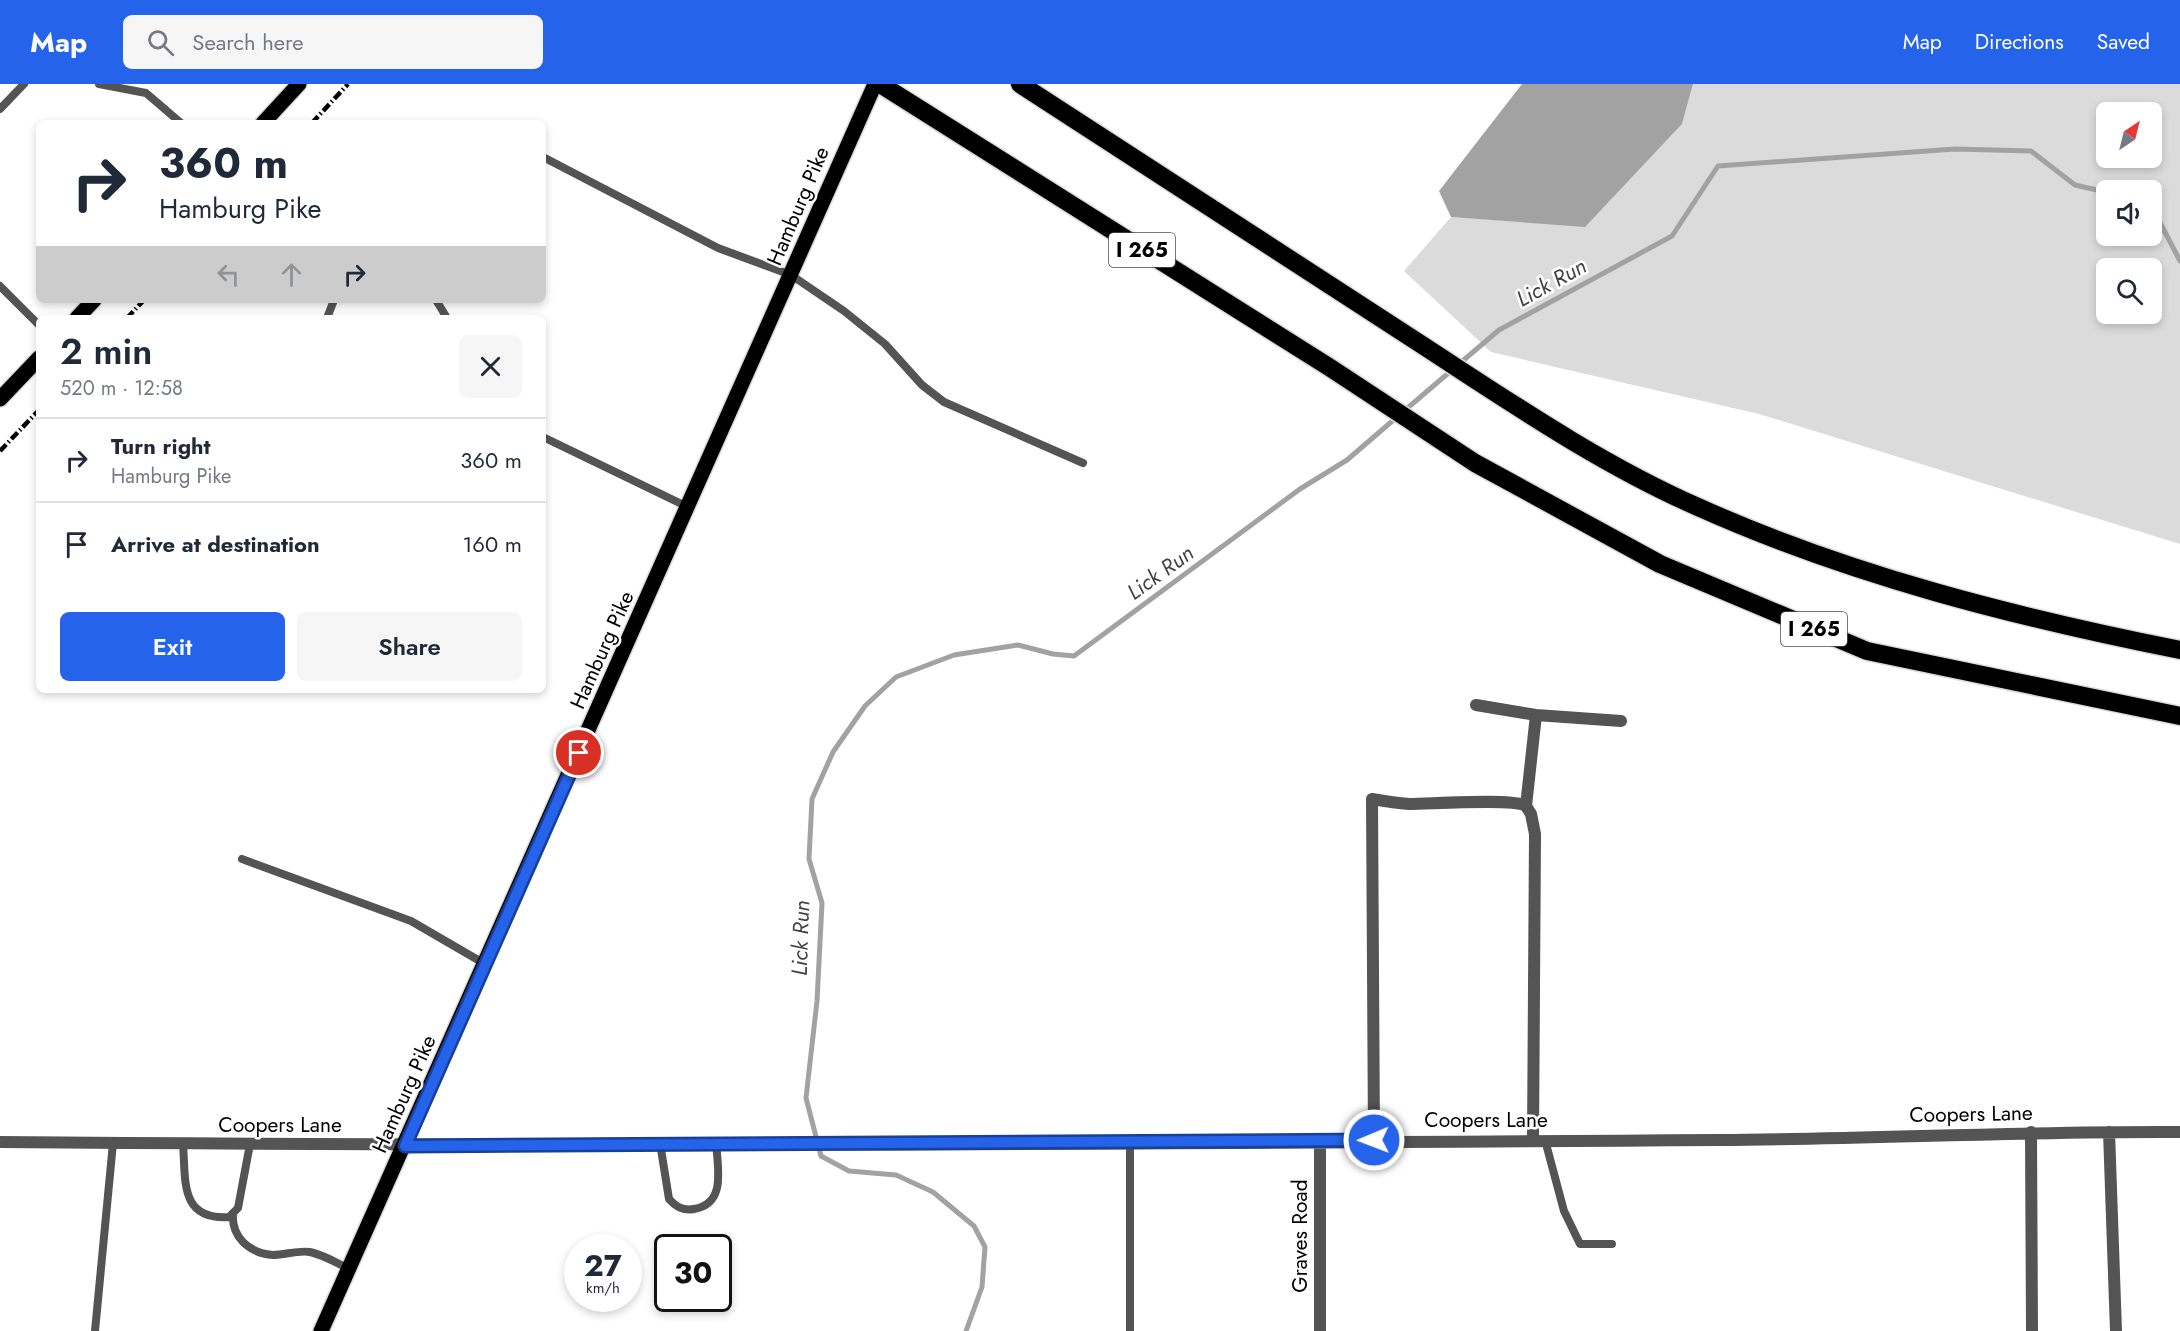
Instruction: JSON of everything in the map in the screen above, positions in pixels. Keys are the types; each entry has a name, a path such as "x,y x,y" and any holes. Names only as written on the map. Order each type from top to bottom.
{"highway":[{"name":"I 265","path":"880,84 1329,367 1475,463 1660,564 1867,651 2180,716"},
{"path":"1020,84 1508,400 1624,470 1696,506 1788,544 1899,583 2027,618 2180,650"}],"main road":[{"path":"266,120 299,84"},
{"name":"Hamburg Pike","path":"321,1331 875,84"},
{"path":"80,315 91,303"},
{"path":"0,399 36,361"}],"street":[{"path":"1476,705 1536,715 1622,721"},
{"path":"1526,806 1536,715"},
{"path":"1374,1140 1372,799 1406,804 1503,801 1521,803 1531,814 1535,834 1539,1140"},
{"path":"2031,1132 2032,1331"},
{"name":"Coopers Lane","path":"0,1142 405,1146 802,1142 1320,1142 1724,1140 2031,1132 2180,1132"},
{"path":"2109,1132 2116,1331"},
{"name":"Graves Road","path":"1320,1142 1320,1331"}],"lane":[{"path":"0,110 24,84"},
{"path":"99,84 147,93 178,120"},
{"path":"546,159 718,248 791,275 844,311 885,344 922,385 944,402 1083,463"},
{"path":"0,286 36,323"},
{"path":"546,438 689,507"},
{"path":"242,859 411,921 485,964"},
{"path":"1539,1140 1564,1211 1580,1244 1612,1244"},
{"path":"1130,1142 1130,1331"},
{"path":"95,1331 113,1143"},
{"path":"660,1143 669,1199 675,1206 687,1210 706,1208 715,1198 718,1183 716,1143"},
{"path":"183,1144 187,1198 197,1209 218,1218 230,1217 238,1208 250,1144"},
{"path":"233,1213 232,1227 240,1239 262,1253 274,1255 309,1252 349,1269"}],"shaded area":[{"path":"1522,84 1693,84 1682,124 1585,227 1451,217 1439,191"},
{"path":"1693,84 2180,84 2180,544 1759,414 1491,352 1404,271 1451,217 1585,226 1682,124"}],"waterway":[{"name":"Lick Run","path":"1459,364 1499,330 1672,236 1718,166 1955,149 2031,151 2075,185 2096,190"},
{"name":"Lick Run","path":"2162,226 2180,261"},
{"name":"Lick Run","path":"1404,411 1452,370"},
{"name":"Lick Run","path":"966,1331 982,1287 985,1247 974,1226 933,1192 896,1175 849,1171 821,1156 806,1098 817,1001 822,903 809,859 812,799 833,752 865,706 896,677 954,655 1018,645 1053,654 1074,656 1300,489 1347,460 1397,417"}],"railway":[{"path":"315,120 348,84"},
{"path":"130,315 141,303"},
{"path":"0,451 36,413"}],"route":[{"path":"579,753 405,1146 1374,1140"}]}
